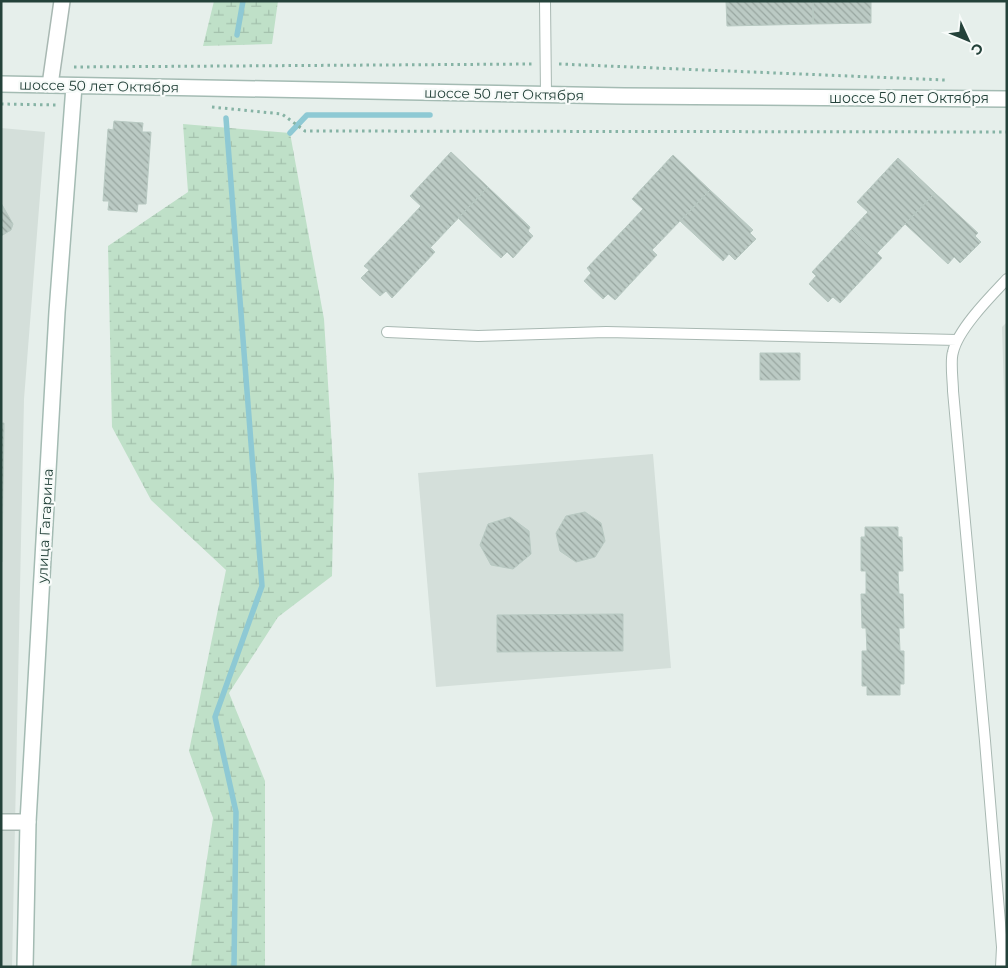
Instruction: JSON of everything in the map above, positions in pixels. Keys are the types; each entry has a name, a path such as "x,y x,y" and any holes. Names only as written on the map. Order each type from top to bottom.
{"street":[{"path":"50,86 62,1"},
{"name":"шоссе 50 лет Октября","path":"1,84 546,95 1007,99"},
{"name":"улица Гагарина","path":"25,967 28,822 57,312 74,86"},
{"path":"1,822 28,822"}],"lane":[{"path":"545,1 546,95"},
{"path":"1001,967 1002,947 953,391 952,352 968,323 988,298 1007,280"},
{"path":"386,332 478,336 606,332 957,340"}],"path":[{"path":"53,67 546,64 954,80"},
{"path":"282,114 305,131 1007,132"}],"shaded area":[{"path":"1,128 45,132 24,399 12,967 1,967"},
{"path":"1007,322 1007,491 1002,327"},
{"path":"653,454 671,668 436,687 418,473"}],"green space":[{"path":"214,1 278,1 272,44 203,46"},
{"path":"183,124 290,133 324,319 334,480 332,576 278,617 229,693 265,781 265,967 191,967 213,818 189,751 226,570 151,500 112,427 108,246 188,192"}],"building":[{"path":"726,1 813,1 813,24 727,26"},
{"path":"813,1 871,1 871,23 813,24"},
{"path":"114,121 143,123 142,132 151,132 146,204 138,204 137,212 108,210 109,201 103,201 108,129 113,130"},
{"path":"451,152 488,187 430,248 405,223 421,206 410,196"},
{"path":"673,155 710,190 652,250 627,226 643,209 632,199"},
{"path":"898,158 935,193 877,253 852,229 868,212 857,202"},
{"path":"488,187 530,227 528,231 533,236 513,258 507,252 501,258 458,218"},
{"path":"710,190 753,230 750,233 756,239 735,260 729,254 723,261 680,221"},
{"path":"935,193 978,233 975,236 981,242 960,263 954,257 948,264 905,224"},
{"path":"1,203 13,224 11,230 1,236"},
{"path":"405,223 435,252 392,298 386,291 380,296 361,278 369,270 364,266"},
{"path":"627,226 657,255 615,300 608,294 603,299 584,281 591,273 587,268"},
{"path":"852,229 882,258 840,303 833,297 828,302 809,284 816,276 812,272"},
{"path":"760,353 800,353 800,380 760,380"},
{"path":"1,423 4,423 2,562 1,562"},
{"path":"585,512 601,523 605,541 595,557 576,562 560,551 556,533 566,516"},
{"path":"510,517 529,531 531,554 513,569 491,565 480,545 488,524"},
{"path":"865,527 898,527 898,537 902,537 903,571 898,571 899,594 903,594 904,628 899,628 900,651 904,651 904,684 900,684 900,695 867,695 867,686 862,686 862,651 867,651 866,628 862,628 861,594 866,594 866,571 861,571 861,537 865,537"},
{"path":"623,614 623,651 497,652 497,615"}],"waterway":[{"path":"237,35 243,1"},
{"path":"290,133 307,115 430,115"},
{"path":"226,118 262,586 215,717 236,812 234,967"}]}
